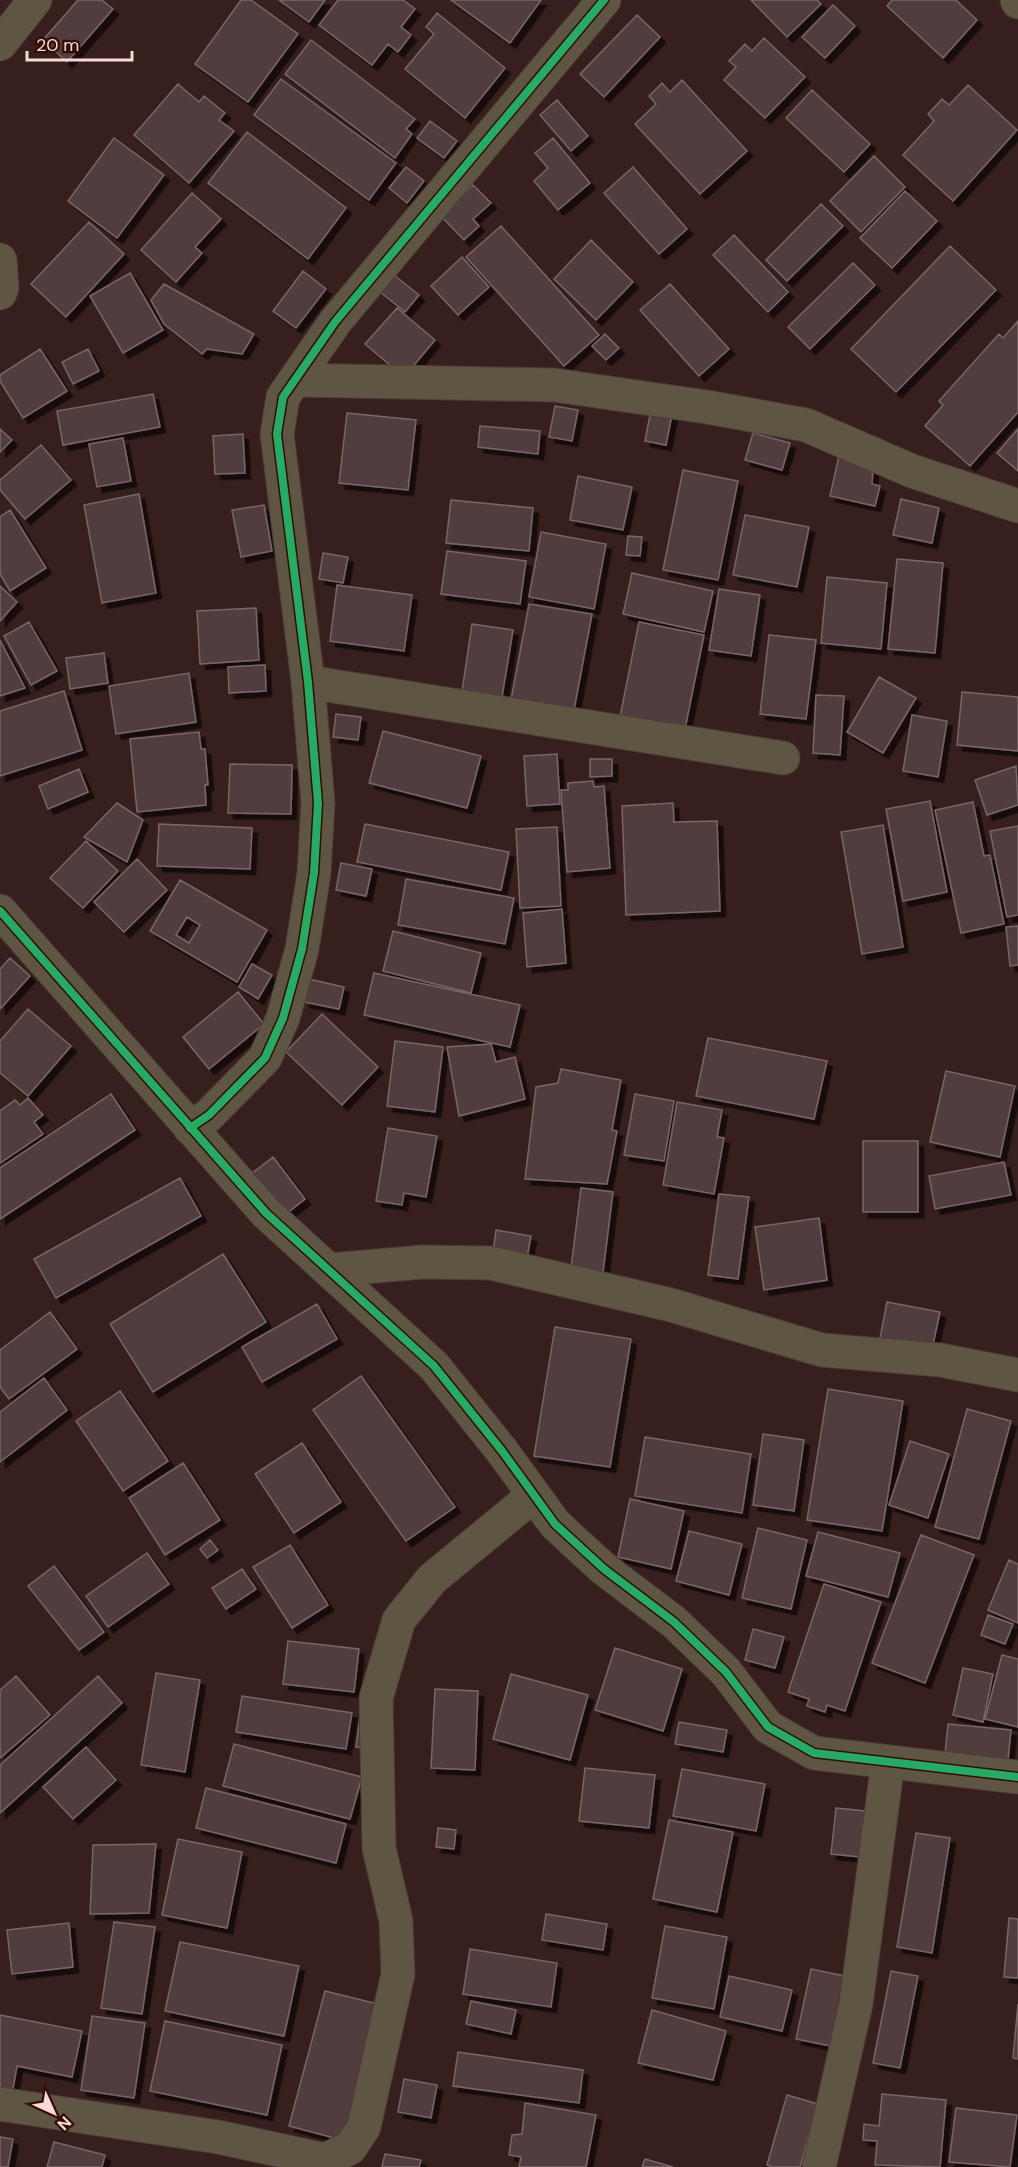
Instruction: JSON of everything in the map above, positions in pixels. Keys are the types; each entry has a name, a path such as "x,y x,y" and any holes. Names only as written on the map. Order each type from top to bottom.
{"street":[{"path":"0,44 35,0"},
{"path":"190,1128 209,1115 266,1058 283,1018 302,949 314,873 318,803 308,682 277,434 283,397 298,380 335,322 604,0"},
{"path":"0,260 2,288 0,293"},
{"path":"298,380 554,385 707,406 806,425 912,471 1018,506"},
{"path":"308,682 783,759"},
{"path":"0,911 266,1213 434,1366 563,1531 604,1569 674,1622 726,1672 768,1727 814,1753 1018,1777"},
{"path":"330,1270 422,1262 491,1263 671,1305 822,1350 940,1360 1018,1375"},
{"path":"0,2104 218,2137 325,2160 350,2148 364,2127 398,1974 396,1921 379,1848 376,1698 399,1620 432,1579 534,1495"},
{"path":"819,2167 856,2004 888,1762"}],"building":[{"path":"78,0 102,0 113,9 67,62 43,40"},
{"path":"241,0 251,0 298,34 248,102 195,64"},
{"path":"279,0 325,0 309,22"},
{"path":"338,0 403,0 415,9 401,27 411,35 398,52 388,44 372,65 319,25"},
{"path":"451,0 541,0 510,43"},
{"path":"751,0 817,0 821,4 787,37"},
{"path":"892,0 956,0 977,20 943,58 887,6"},
{"path":"833,5 855,26 825,58 802,37"},
{"path":"437,13 505,68 465,118 405,69 434,34 426,27"},
{"path":"637,15 660,37 604,97 580,74"},
{"path":"764,38 805,77 765,118 724,80 736,67 729,61 745,44 752,51"},
{"path":"311,40 415,119 406,129 412,134 395,158 285,74"},
{"path":"281,79 396,163 369,200 254,115"},
{"path":"682,80 747,151 700,194 635,124 656,104 649,96 662,83 670,92"},
{"path":"178,84 199,102 204,96 225,113 219,120 234,131 189,183 134,135"},
{"path":"968,85 1017,130 953,201 903,155 934,121 928,114 942,99 949,105"},
{"path":"812,90 870,144 844,172 786,118"},
{"path":"557,100 588,136 571,151 540,115"},
{"path":"430,121 457,141 444,158 417,138"},
{"path":"247,132 346,208 308,259 208,183"},
{"path":"114,138 164,175 117,238 68,201"},
{"path":"553,138 590,183 558,210 534,181 548,168 535,153"},
{"path":"874,156 905,187 861,232 830,201"},
{"path":"406,167 424,181 407,203 389,188"},
{"path":"633,167 687,229 659,254 604,193"},
{"path":"473,185 491,203 473,219 479,226 464,240 441,216"},
{"path":"905,191 937,221 892,268 860,238"},
{"path":"192,193 221,219 195,247 202,253 176,282 141,250"},
{"path":"821,204 843,226 787,281 766,260"},
{"path":"89,222 124,254 66,317 31,284"},
{"path":"501,226 599,335 564,366 466,257"},
{"path":"734,235 788,292 768,312 713,255"},
{"path":"591,240 633,282 596,320 554,279"},
{"path":"950,246 996,290 896,392 851,349"},
{"path":"462,257 489,287 458,315 431,286"},
{"path":"853,263 875,285 810,349 788,327"},
{"path":"303,271 326,289 296,328 273,311"},
{"path":"130,273 163,330 123,353 90,296"},
{"path":"394,275 419,295 405,312 380,292"},
{"path":"164,284 254,334 242,354 207,349 202,354 164,324 151,300"},
{"path":"670,284 729,349 699,376 640,310"},
{"path":"397,308 435,340 404,377 365,344"},
{"path":"1018,321 1018,412 970,466 925,426 943,405 939,401 999,334 1003,338"},
{"path":"605,334 619,348 606,360 592,346"},
{"path":"40,349 67,391 23,418 0,381 0,375"},
{"path":"88,349 99,371 73,384 62,362"},
{"path":"153,394 160,427 63,445 57,411"},
{"path":"555,406 578,410 572,441 549,437"},
{"path":"651,410 672,414 666,445 645,441"},
{"path":"347,413 416,420 408,490 339,483"},
{"path":"480,426 540,431 538,454 478,447"},
{"path":"0,429 12,440 0,452"},
{"path":"1018,429 1018,471 997,453"},
{"path":"753,433 790,443 782,470 745,460"},
{"path":"243,434 245,473 215,474 213,436"},
{"path":"123,438 131,481 97,487 89,444"},
{"path":"41,445 71,480 25,519 0,490 0,480"},
{"path":"839,456 873,467 872,484 880,486 875,506 830,496"},
{"path":"683,470 738,481 718,580 663,570"},
{"path":"578,476 632,487 623,530 570,520"},
{"path":"139,494 156,593 102,603 84,505"},
{"path":"901,499 939,508 932,543 893,535"},
{"path":"451,500 533,508 529,551 446,543"},
{"path":"264,505 272,551 241,557 232,510"},
{"path":"10,510 46,568 10,591 0,574 0,517"},
{"path":"745,515 809,527 797,587 733,575"},
{"path":"541,532 606,544 594,609 529,597"},
{"path":"628,536 642,537 640,556 626,555"},
{"path":"447,551 526,561 520,604 441,594"},
{"path":"323,553 348,557 343,583 319,579"},
{"path":"897,559 943,563 935,653 888,649"},
{"path":"632,573 713,591 704,632 623,614"},
{"path":"827,577 887,583 881,649 821,643"},
{"path":"337,585 412,595 404,651 330,641"},
{"path":"0,586 17,602 0,621"},
{"path":"719,589 760,595 751,656 709,650"},
{"path":"529,604 592,614 574,710 511,700"},
{"path":"256,608 259,660 200,664 197,611"},
{"path":"29,622 57,671 31,685 4,636"},
{"path":"639,622 704,635 685,729 620,717"},
{"path":"472,624 513,630 502,697 462,691"},
{"path":"769,635 816,640 806,719 760,714"},
{"path":"0,640 25,688 0,696"},
{"path":"104,653 108,683 70,689 66,658"},
{"path":"265,665 266,691 229,693 228,667"},
{"path":"189,673 196,722 116,734 109,686"},
{"path":"879,677 916,698 883,753 847,732"},
{"path":"64,691 82,750 0,776 0,711"},
{"path":"962,692 1018,697 1018,751 957,745"},
{"path":"816,695 844,696 840,755 813,753"},
{"path":"336,714 361,717 358,740 333,737"},
{"path":"912,715 947,721 938,777 903,771"},
{"path":"383,731 481,756 467,808 369,783"},
{"path":"199,732 201,749 205,749 208,785 205,785 206,805 137,812 130,739"},
{"path":"557,754 560,804 527,806 524,756"},
{"path":"590,759 612,759 612,776 590,777"},
{"path":"230,764 292,765 291,814 228,813"},
{"path":"1016,766 1018,805 987,815 975,780"},
{"path":"79,769 88,792 48,809 39,786"},
{"path":"593,781 594,787 604,786 610,868 567,872 561,790 568,790 568,783"},
{"path":"930,801 947,892 903,901 886,809"},
{"path":"973,802 984,856 990,855 1004,924 961,933 935,810"},
{"path":"117,803 143,820 127,862 84,837"},
{"path":"673,803 674,822 717,821 720,911 626,915 622,806"},
{"path":"159,824 252,828 250,869 157,866"},
{"path":"365,824 509,852 501,890 357,862"},
{"path":"883,825 903,947 862,954 841,832"},
{"path":"1018,826 1018,915 1007,917 990,831"},
{"path":"557,827 561,906 520,908 516,829"},
{"path":"86,841 118,871 83,908 50,878"},
{"path":"137,859 167,890 124,932 94,902"},
{"path":"341,863 372,869 366,896 336,890"},
{"path":"406,879 514,898 505,944 398,925"},
{"path":"180,880 267,930 237,982 150,931","holes":["187,917 200,925 189,943 176,935"]},
{"path":"562,909 566,963 527,967 523,913"},
{"path":"1018,926 1018,965 1010,966 1006,927"},
{"path":"393,931 481,953 471,993 383,971"},
{"path":"10,958 30,976 0,1009 0,969"},
{"path":"252,964 272,975 258,999 239,987"},
{"path":"374,973 520,1005 510,1047 364,1015"},
{"path":"309,979 344,987 339,1009 304,1002"},
{"path":"238,992 264,1024 209,1069 183,1037"},
{"path":"28,1009 71,1046 28,1096 0,1073 0,1041"},
{"path":"322,1014 378,1067 342,1105 286,1052"},
{"path":"708,1038 827,1061 814,1119 696,1096"},
{"path":"395,1041 443,1047 435,1112 387,1106"},
{"path":"491,1044 496,1062 515,1057 525,1099 459,1116 447,1047"},
{"path":"561,1069 621,1080 612,1130 617,1131 607,1184 525,1179 536,1087 558,1083"},
{"path":"946,1071 1015,1086 1000,1157 930,1142"},
{"path":"111,1094 135,1130 0,1219 0,1168"},
{"path":"635,1094 674,1101 664,1161 624,1155"},
{"path":"28,1098 43,1115 34,1122 43,1134 0,1163 0,1111 15,1100 20,1105"},
{"path":"677,1102 722,1110 717,1137 724,1138 714,1194 663,1185"},
{"path":"388,1128 437,1136 426,1197 404,1193 402,1205 376,1201"},
{"path":"863,1141 918,1141 918,1212 863,1212"},
{"path":"273,1157 305,1199 282,1217 250,1175"},
{"path":"1004,1162 1011,1195 935,1209 929,1176"},
{"path":"180,1178 201,1216 56,1298 34,1259"},
{"path":"581,1188 613,1192 603,1272 571,1268"},
{"path":"719,1194 749,1197 738,1279 708,1275"},
{"path":"819,1218 827,1280 764,1290 755,1227"},
{"path":"496,1230 531,1236 527,1258 493,1252"},
{"path":"223,1254 266,1322 153,1392 110,1324"},
{"path":"887,1302 940,1312 932,1349 880,1338"},
{"path":"317,1304 337,1339 262,1382 242,1347"},
{"path":"50,1312 77,1349 9,1399 0,1387 0,1350"},
{"path":"555,1327 631,1339 610,1467 534,1456"},
{"path":"361,1376 455,1507 406,1541 313,1410"},
{"path":"44,1378 67,1410 0,1462 0,1412"},
{"path":"828,1389 903,1401 882,1531 807,1520"},
{"path":"120,1391 168,1461 123,1491 76,1421"},
{"path":"967,1409 1011,1421 979,1539 935,1527"},
{"path":"763,1434 804,1440 794,1511 753,1505"},
{"path":"645,1437 751,1454 742,1513 635,1496"},
{"path":"910,1441 949,1454 928,1518 889,1505"},
{"path":"302,1443 341,1502 294,1533 255,1474"},
{"path":"183,1463 220,1520 165,1555 129,1498"},
{"path":"630,1499 684,1511 671,1569 618,1557"},
{"path":"758,1528 807,1540 791,1609 742,1598"},
{"path":"689,1531 742,1544 729,1595 676,1581"},
{"path":"818,1532 900,1553 888,1597 806,1576"},
{"path":"921,1535 974,1555 925,1683 872,1663"},
{"path":"210,1540 218,1550 207,1558 200,1549"},
{"path":"290,1545 328,1605 292,1628 253,1567"},
{"path":"147,1553 169,1584 108,1627 86,1596"},
{"path":"1009,1560 1018,1564 1018,1623 988,1610"},
{"path":"54,1566 104,1632 79,1650 28,1586"},
{"path":"242,1569 256,1589 226,1609 212,1588"},
{"path":"824,1584 881,1602 845,1711 827,1705 825,1712 807,1706 809,1699 788,1692"},
{"path":"988,1615 1013,1624 1005,1644 981,1635"},
{"path":"753,1629 784,1637 775,1668 745,1660"},
{"path":"288,1641 359,1649 354,1692 283,1684"},
{"path":"615,1648 682,1669 663,1731 595,1710"},
{"path":"1002,1655 1018,1659 1018,1727 985,1719"},
{"path":"963,1668 993,1674 983,1722 953,1715"},
{"path":"156,1673 200,1680 185,1772 141,1765"},
{"path":"511,1674 588,1695 570,1760 493,1739"},
{"path":"16,1676 50,1715 0,1758 0,1690"},
{"path":"98,1676 122,1703 0,1813 0,1765"},
{"path":"435,1689 478,1691 475,1770 431,1768"},
{"path":"242,1696 352,1713 346,1749 236,1732"},
{"path":"360,1716 369,1748 356,1747"},
{"path":"679,1722 727,1730 723,1752 675,1744"},
{"path":"948,1724 1011,1730 1007,1770 944,1764"},
{"path":"234,1744 362,1777 350,1819 223,1786"},
{"path":"86,1747 116,1780 73,1819 43,1787"},
{"path":"585,1768 655,1775 649,1828 579,1821"},
{"path":"682,1769 765,1784 756,1831 673,1816"},
{"path":"206,1788 346,1824 336,1863 196,1828"},
{"path":"836,1808 865,1811 861,1857 831,1854"},
{"path":"669,1820 733,1832 717,1912 653,1899"},
{"path":"438,1828 456,1830 454,1849 436,1847"},
{"path":"916,1833 950,1838 932,1953 897,1947"},
{"path":"178,1839 242,1852 227,1928 162,1915"},
{"path":"156,1844 149,1913 90,1914 93,1845"},
{"path":"546,1914 607,1924 603,1950 542,1940"},
{"path":"1009,1918 1018,1919 1018,1978 1004,1977"},
{"path":"114,1922 155,1927 142,2014 101,2008"},
{"path":"69,1923 73,1967 12,1974 7,1930"},
{"path":"665,1926 727,1937 714,2009 652,1998"},
{"path":"180,1942 299,1966 284,2036 165,2011"},
{"path":"470,1949 557,1963 551,2007 463,1994"},
{"path":"811,1969 845,1976 831,2046 796,2039"},
{"path":"891,1971 918,1976 900,2068 873,2063"},
{"path":"729,1976 792,1990 782,2031 720,2017"},
{"path":"325,1991 382,2005 346,2141 289,2126"},
{"path":"471,2001 516,2010 511,2034 466,2024"},
{"path":"1018,2004 1018,2059 1013,2058"},
{"path":"652,2010 726,2031 713,2080 638,2063"},
{"path":"0,2015 82,2031 72,2077 17,2066 11,2100 0,2098"},
{"path":"92,2016 145,2023 134,2098 81,2090"},
{"path":"165,2021 282,2045 267,2115 150,2091"},
{"path":"458,2052 583,2070 579,2103 453,2086"},
{"path":"404,2079 437,2085 431,2118 398,2112"},
{"path":"882,2094 946,2100 940,2167 875,2165 877,2141 863,2140 864,2124 879,2126"},
{"path":"787,2095 818,2104 800,2167 773,2167 767,2165"},
{"path":"525,2103 596,2115 586,2167 519,2167 521,2157 509,2155 512,2135 522,2134"},
{"path":"956,2108 1017,2115 1010,2167 949,2162"},
{"path":"0,2137 13,2139 8,2167 0,2167"},
{"path":"54,2142 105,2155 102,2167 47,2167"},
{"path":"385,2154 421,2160 419,2167 382,2167"},
{"path":"645,2159 673,2167 642,2167"}],"cycle path":[{"path":"190,1128 209,1115 265,1058 283,1018 302,949 314,873 318,803 308,682 277,434 283,397 335,322 604,0"},
{"path":"0,911 266,1213 434,1366 502,1451 555,1524 604,1569 674,1622 726,1672 768,1727 814,1753 1018,1777"}]}
